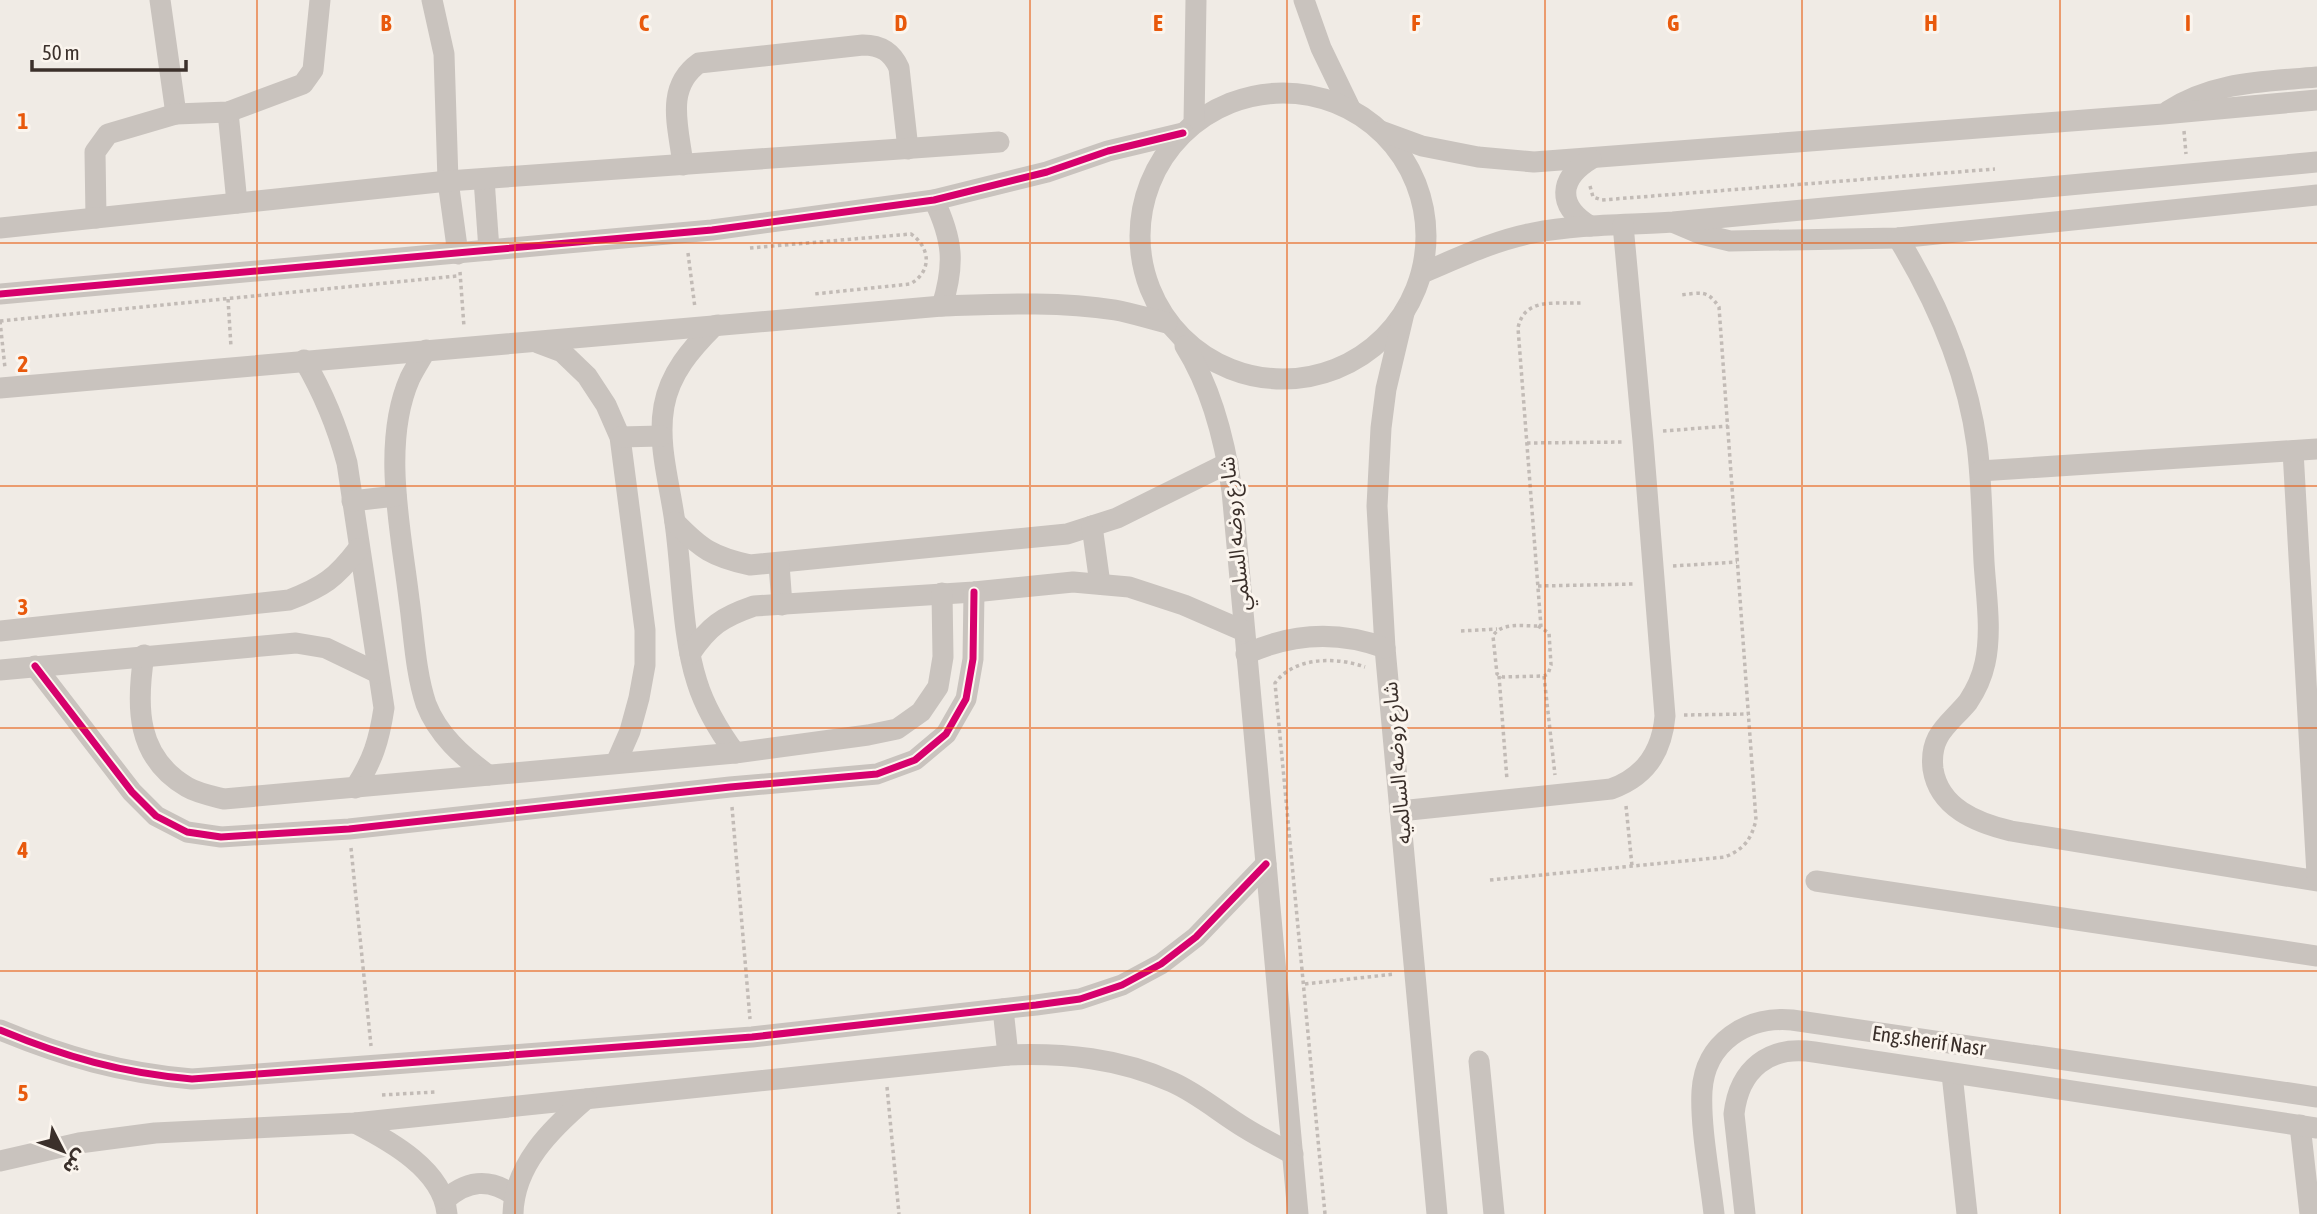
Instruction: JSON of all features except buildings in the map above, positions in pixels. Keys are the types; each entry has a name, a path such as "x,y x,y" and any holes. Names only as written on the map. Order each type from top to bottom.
{"street":[{"path":"160,0 176,114"},
{"path":"96,218 95,152 108,134 176,114 228,113 303,84 313,70 320,0"},
{"path":"432,0 444,54 448,181 458,254"},
{"path":"1189,128 1196,0"},
{"path":"1304,0 1321,48 1350,108"},
{"path":"683,164 676,99 681,82 699,63 863,45 885,50 899,68 908,149"},
{"path":"2173,113 2189,98 2217,88 2317,77"},
{"path":"0,294 489,250 686,243 934,200 1047,172 1189,128 1223,106 1244,99 1287,92 1319,97 1350,108 1381,131 1405,161 1421,196 1426,234 1422,273 1404,313 1376,345 1340,368 1298,379 1256,378 1215,364 1174,331 1115,310 1060,304 1004,304 942,306 4,388"},
{"path":"1381,131 1422,146 1478,158 1534,162 2317,100"},
{"path":"228,113 237,203"},
{"name":"شارع روضه السلمي","path":"1189,128 1161,160 1146,191 1139,225 1141,260 1150,293 1194,360 1208,393 1228,463 1246,654"},
{"path":"0,229 448,181 999,142"},
{"path":"1590,226 1575,217 1567,202 1567,183 1576,168 1591,159"},
{"path":"1422,273 1476,250 1532,233 2317,162"},
{"path":"484,178 489,250"},
{"path":"1673,222 1701,234 1730,241 1898,238 2317,195"},
{"path":"934,200 946,225 952,252 950,280 942,306"},
{"path":"1401,811 1611,789 1638,776 1650,764 1658,749 1664,733 1665,716 1623,225"},
{"path":"1898,238 1935,302 1949,336 1970,407 1980,471 1987,654 1975,690 1943,727 1934,748 1934,773 1945,797 1954,807 1977,821 2011,831 2317,881"},
{"name":"شارع روضه السالميه","path":"1404,313 1386,389 1378,467 1385,649 1437,1214"},
{"path":"735,753 706,707 696,681 690,654 675,522 661,436 664,404 674,375 692,348 714,326 742,323"},
{"path":"533,341 562,352 587,376 606,405 620,437 645,630 645,664 639,698 616,763"},
{"path":"426,350 409,380 399,418 395,457 397,496 419,674 427,705 442,733 462,757 488,775"},
{"path":"304,360 323,392 337,426 347,463 384,708 380,736 371,764 355,788"},
{"path":"620,437 661,436"},
{"path":"1980,471 2317,449"},
{"path":"2293,451 2310,635 2317,875"},
{"path":"675,522 695,543 721,558 750,565 1067,534 1117,518 1228,463"},
{"path":"352,500 397,496"},
{"path":"1092,526 1100,584"},
{"path":"0,631 289,600 316,590 340,572 358,549"},
{"path":"779,564 782,605"},
{"path":"690,654 706,632 728,615 754,606 974,592 1073,582 1129,587 1184,605 1244,631"},
{"path":"35,666 132,792 156,816 187,832 221,837 349,829 730,787 877,774 915,760 946,734 966,699 973,659 974,592"},
{"path":"144,655 139,692 142,730 159,763 187,788 224,799 735,753 897,729 921,712 938,687 943,657 942,593"},
{"path":"1298,1214 1246,654 1274,643 1304,636 1346,637 1385,649"},
{"path":"0,670 296,643 326,648 379,676 419,674"},
{"path":"0,1030 70,1057 110,1068 151,1076 192,1079 752,1037 1080,999 1122,985 1161,964 1196,937 1266,864"},
{"path":"1816,881 2317,956"},
{"path":"1003,1009 1008,1055"},
{"name":"Eng.sherif Nasr","path":"1714,1214 1702,1104 1705,1073 1716,1052 1732,1035 1761,1021 1792,1020 2317,1097"},
{"path":"1745,1214 1734,1114 1741,1086 1759,1063 1785,1051 1800,1050 2309,1126 2310,1214"},
{"path":"0,1161 79,1143 155,1133 355,1123 885,1067 1050,1053 1092,1058 1133,1068 1172,1082 1210,1102 1244,1127 1293,1154"},
{"path":"1479,1061 1493,1214"},
{"path":"2112,1097 2116,1067"},
{"path":"1952,1074 1967,1214"},
{"path":"514,1204 529,1160 554,1126 586,1099"},
{"path":"355,1123 388,1140 412,1158 447,1207 457,1189 486,1182 501,1186 514,1204"}],"path":[{"path":"2173,113 2187,174"},
{"path":"1592,182 1590,193 1602,200 2005,168"},
{"path":"740,248 911,234 924,245 927,261 922,275 910,284"},
{"path":"686,243 701,252"},
{"path":"686,243 698,327"},
{"path":"458,254 466,346"},
{"path":"226,274 233,367"},
{"path":"4,388 0,321 460,275"},
{"path":"1490,880 1725,857 1741,850 1752,836 1756,820 1719,307 1711,296 1703,292 1680,295"},
{"path":"1541,627 1518,328 1524,312 1532,306 1581,303"},
{"path":"1527,443 1643,437 1728,426"},
{"path":"1538,586 1654,575 1737,562"},
{"path":"1461,631 1541,627 1549,633 1548,674 1499,676"},
{"path":"1497,629 1493,636 1495,672 1499,676 1508,800"},
{"path":"1325,1214 1275,683 1287,672 1315,661 1341,660 1371,671"},
{"path":"1544,676 1557,795"},
{"path":"1665,716 1748,714"},
{"path":"1624,785 1632,866"},
{"path":"730,787 752,1037"},
{"path":"349,829 383,1120"},
{"path":"1277,988 1414,972"},
{"path":"885,1067 898,1214"}],"cycle path":[{"path":"0,294 712,230 934,200 1047,172 1108,151 1183,133"},
{"path":"35,666 132,792 156,816 187,832 221,837 349,829 730,787 877,774 915,760 946,734 966,699 973,659 974,592"},
{"path":"0,1030 94,1062 142,1073 192,1079 752,1037 1036,1005 1080,999 1122,985 1161,964 1196,937 1266,864"}]}
